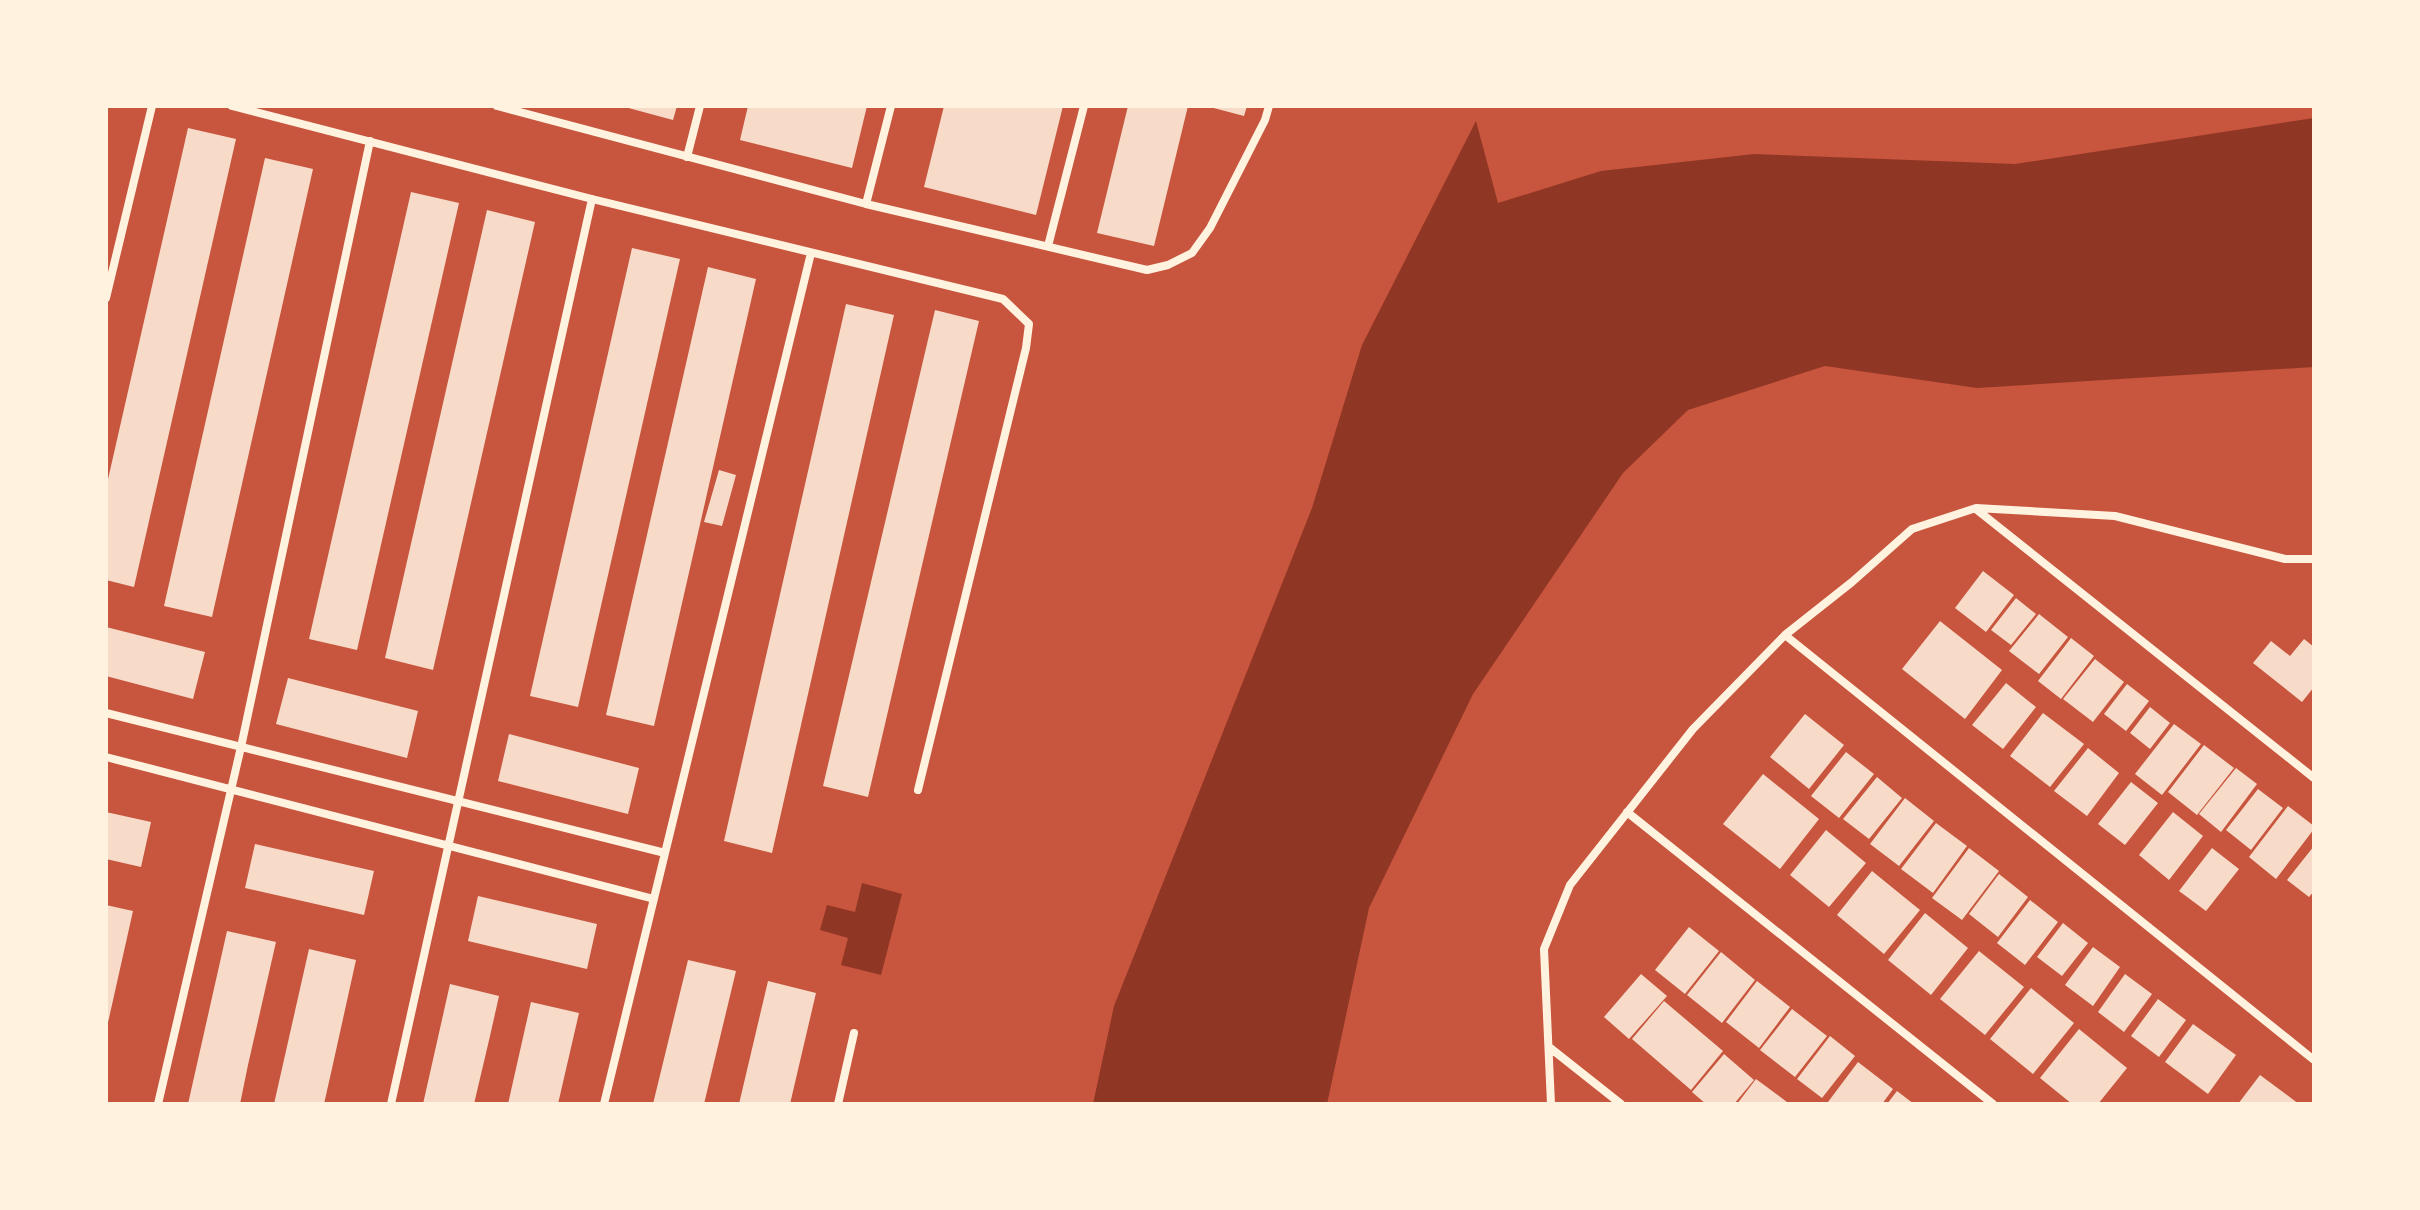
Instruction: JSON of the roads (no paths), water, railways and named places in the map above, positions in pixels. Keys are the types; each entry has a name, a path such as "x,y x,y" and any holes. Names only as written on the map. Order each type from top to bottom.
{"street":[{"path":"106,298 152,106"},
{"path":"232,106 592,199 1003,299 1029,324 1026,348 918,790"},
{"path":"497,106 866,204 1147,270 1168,265 1192,253 1210,228 1265,120 1269,106"},
{"path":"544,117 546,106"},
{"path":"687,157 700,106"},
{"path":"866,204 891,106"},
{"path":"1048,246 1084,106"},
{"path":"158,1104 241,747 370,141"},
{"path":"391,1104 592,199"},
{"path":"604,1104 811,253"},
{"path":"1976,508 2314,778"},
{"path":"1551,1104 1544,949 1570,885 1693,729 1785,635 1912,529 1976,508 2115,516 2285,559 2314,559"},
{"path":"1785,635 2314,1060"},
{"path":"106,713 665,853"},
{"path":"106,757 654,899"},
{"path":"1627,812 1993,1104"},
{"path":"838,1104 854,1033"},
{"path":"1549,1047 1621,1104"}]}
